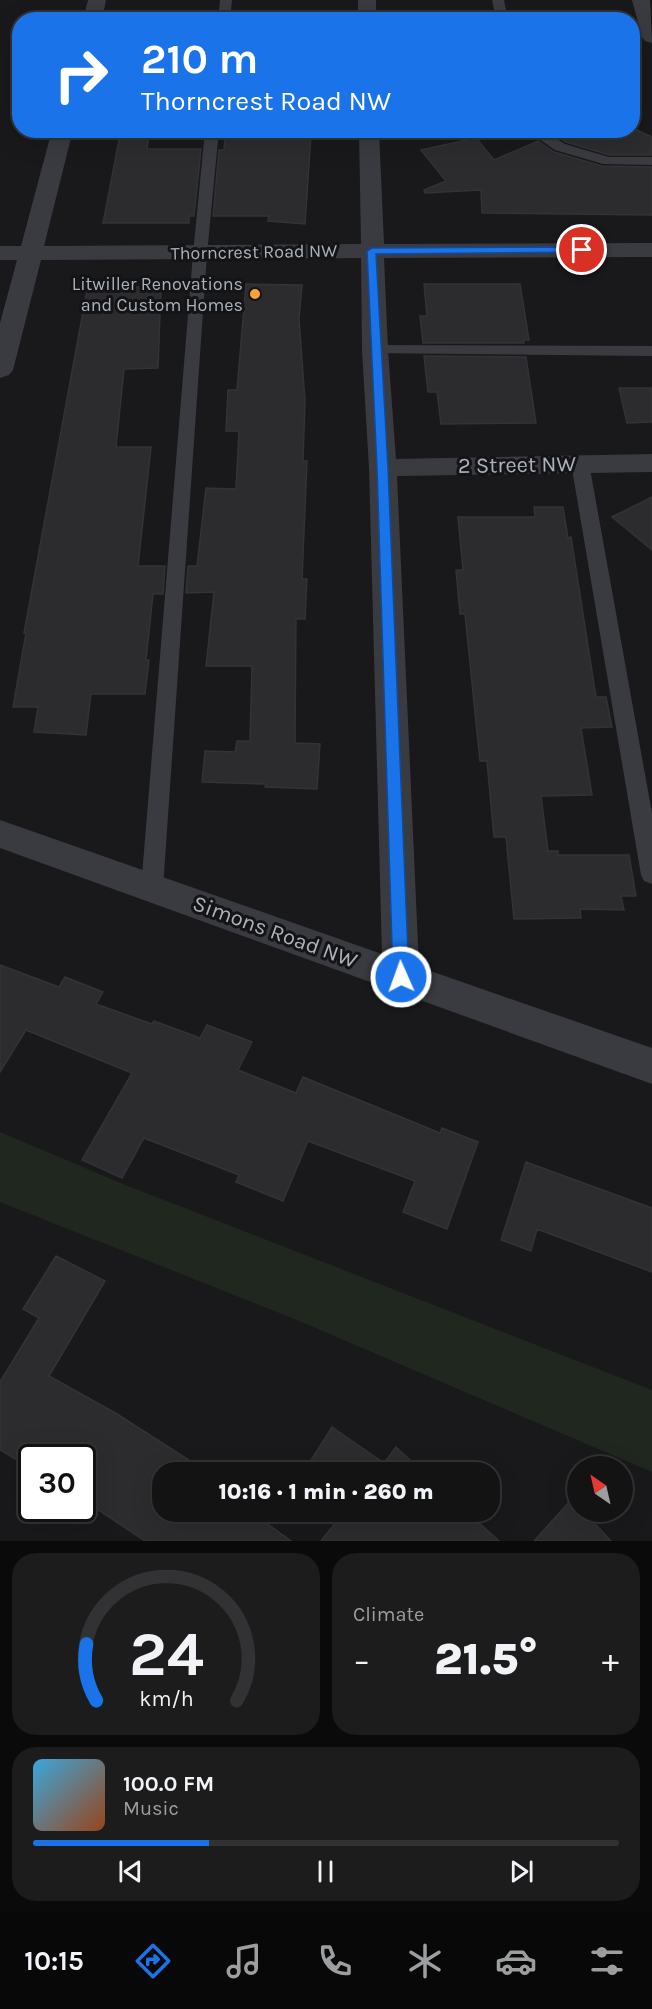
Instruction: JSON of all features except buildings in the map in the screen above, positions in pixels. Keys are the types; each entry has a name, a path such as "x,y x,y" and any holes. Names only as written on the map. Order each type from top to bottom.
{"street":[{"path":"641,0 652,38"},
{"path":"0,370 61,138"},
{"path":"369,138 375,350 383,468 401,977"},
{"name":"Thorncrest Road NW","path":"0,253 200,254 652,250"},
{"name":"2 Street NW","path":"383,468 652,463"},
{"name":"Simons Road NW","path":"0,834 652,1066"}],"lane":[{"path":"152,888 200,254 211,138"},
{"path":"545,138 560,147 608,161 652,161"},
{"path":"375,350 652,351"},
{"path":"580,463 652,875"}],"shaded area":[{"path":"0,1132 123,1184 652,1390 652,1472 633,1464 633,1456 615,1456 292,1318 0,1202"}],"place":[{"name":"Litwiller Renovations and Custom Homes","path":"255,294"}],"route":[{"path":"401,977 383,468 375,350 372,251 582,250"}]}
